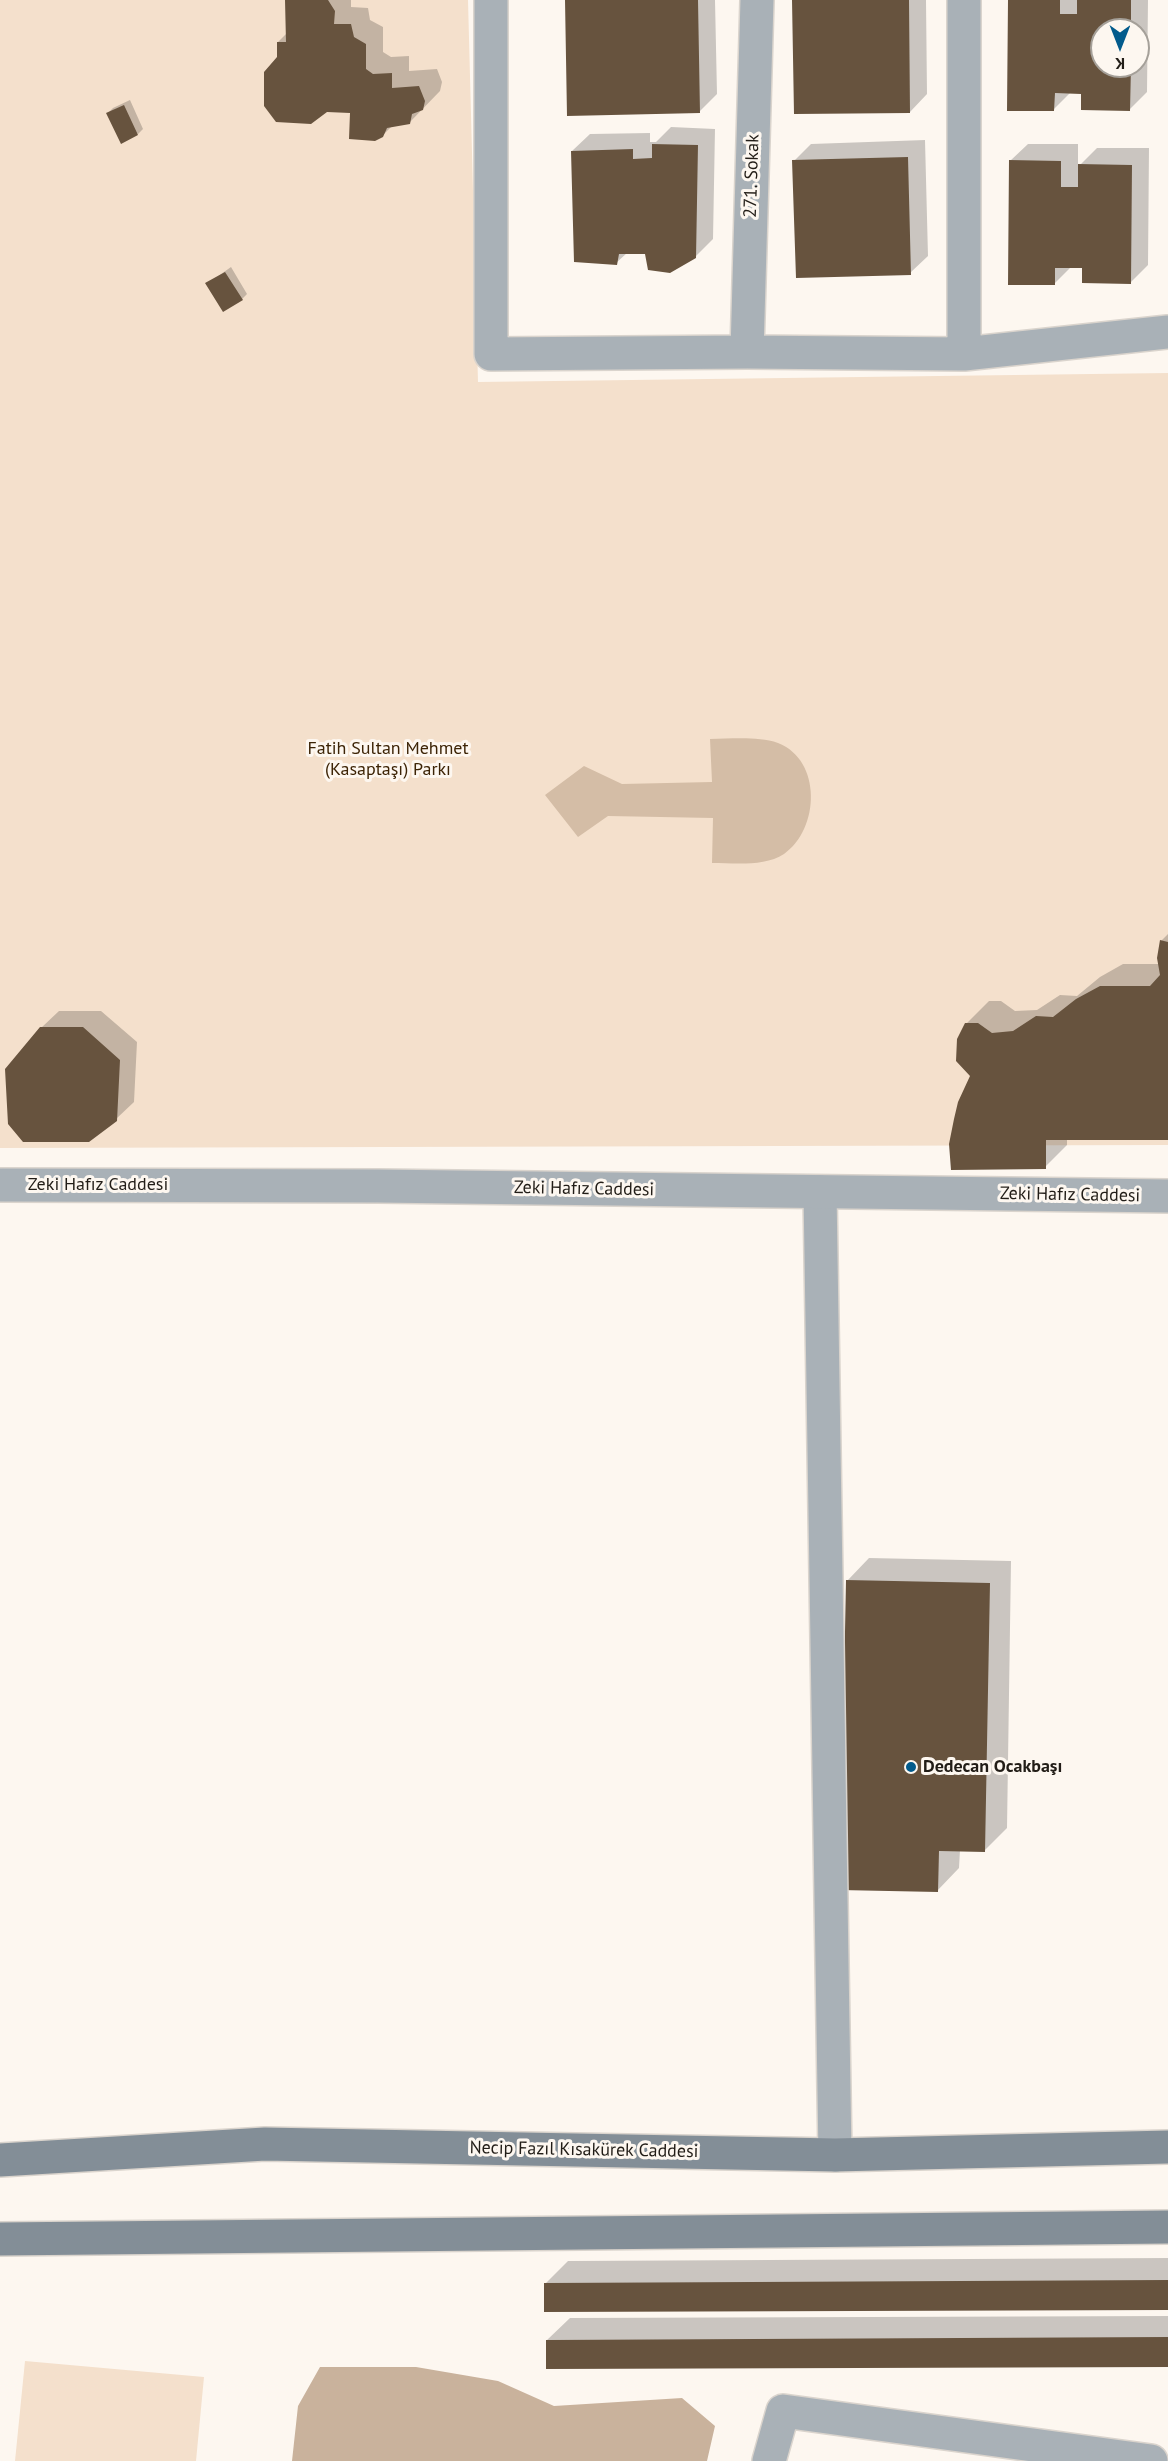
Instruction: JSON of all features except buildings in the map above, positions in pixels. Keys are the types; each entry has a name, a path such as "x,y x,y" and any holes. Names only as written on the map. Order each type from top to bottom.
{"main road":[{"name":"Necip Fazıl Kısakürek Caddesi","path":"0,2160 265,2144 835,2155 1168,2147"},
{"path":"0,2240 1168,2227"}],"street":[{"path":"491,0 491,354 747,352 964,354 1168,332"},
{"name":"271. Sokak","path":"747,352 757,0"},
{"path":"964,0 964,354"},
{"name":"Zeki Hafız Caddesi","path":"0,1185 378,1186 1168,1196"},
{"path":"820,1192 835,2155"},
{"path":"769,2461 783,2411 1151,2461"}],"green space":[{"name":"Fatih Sultan Mehmet (Kasaptaşı) Parkı","path":"0,0 468,0 478,382 1168,373 1168,1145 0,1148"},
{"path":"25,2361 204,2377 196,2461 15,2461"}],"shaded area":[{"path":"710,739 753,739 778,743 792,752 803,764 809,779 810,812 796,843 784,854 758,863 712,863 713,818 608,816 578,837 545,795 584,766 622,784 712,782"},
{"path":"320,2367 416,2367 498,2381 554,2406 682,2398 715,2426 707,2461 292,2461 298,2406"}],"place":[{"name":"Dedecan Ocakbaşı","path":"911,1767"}]}
